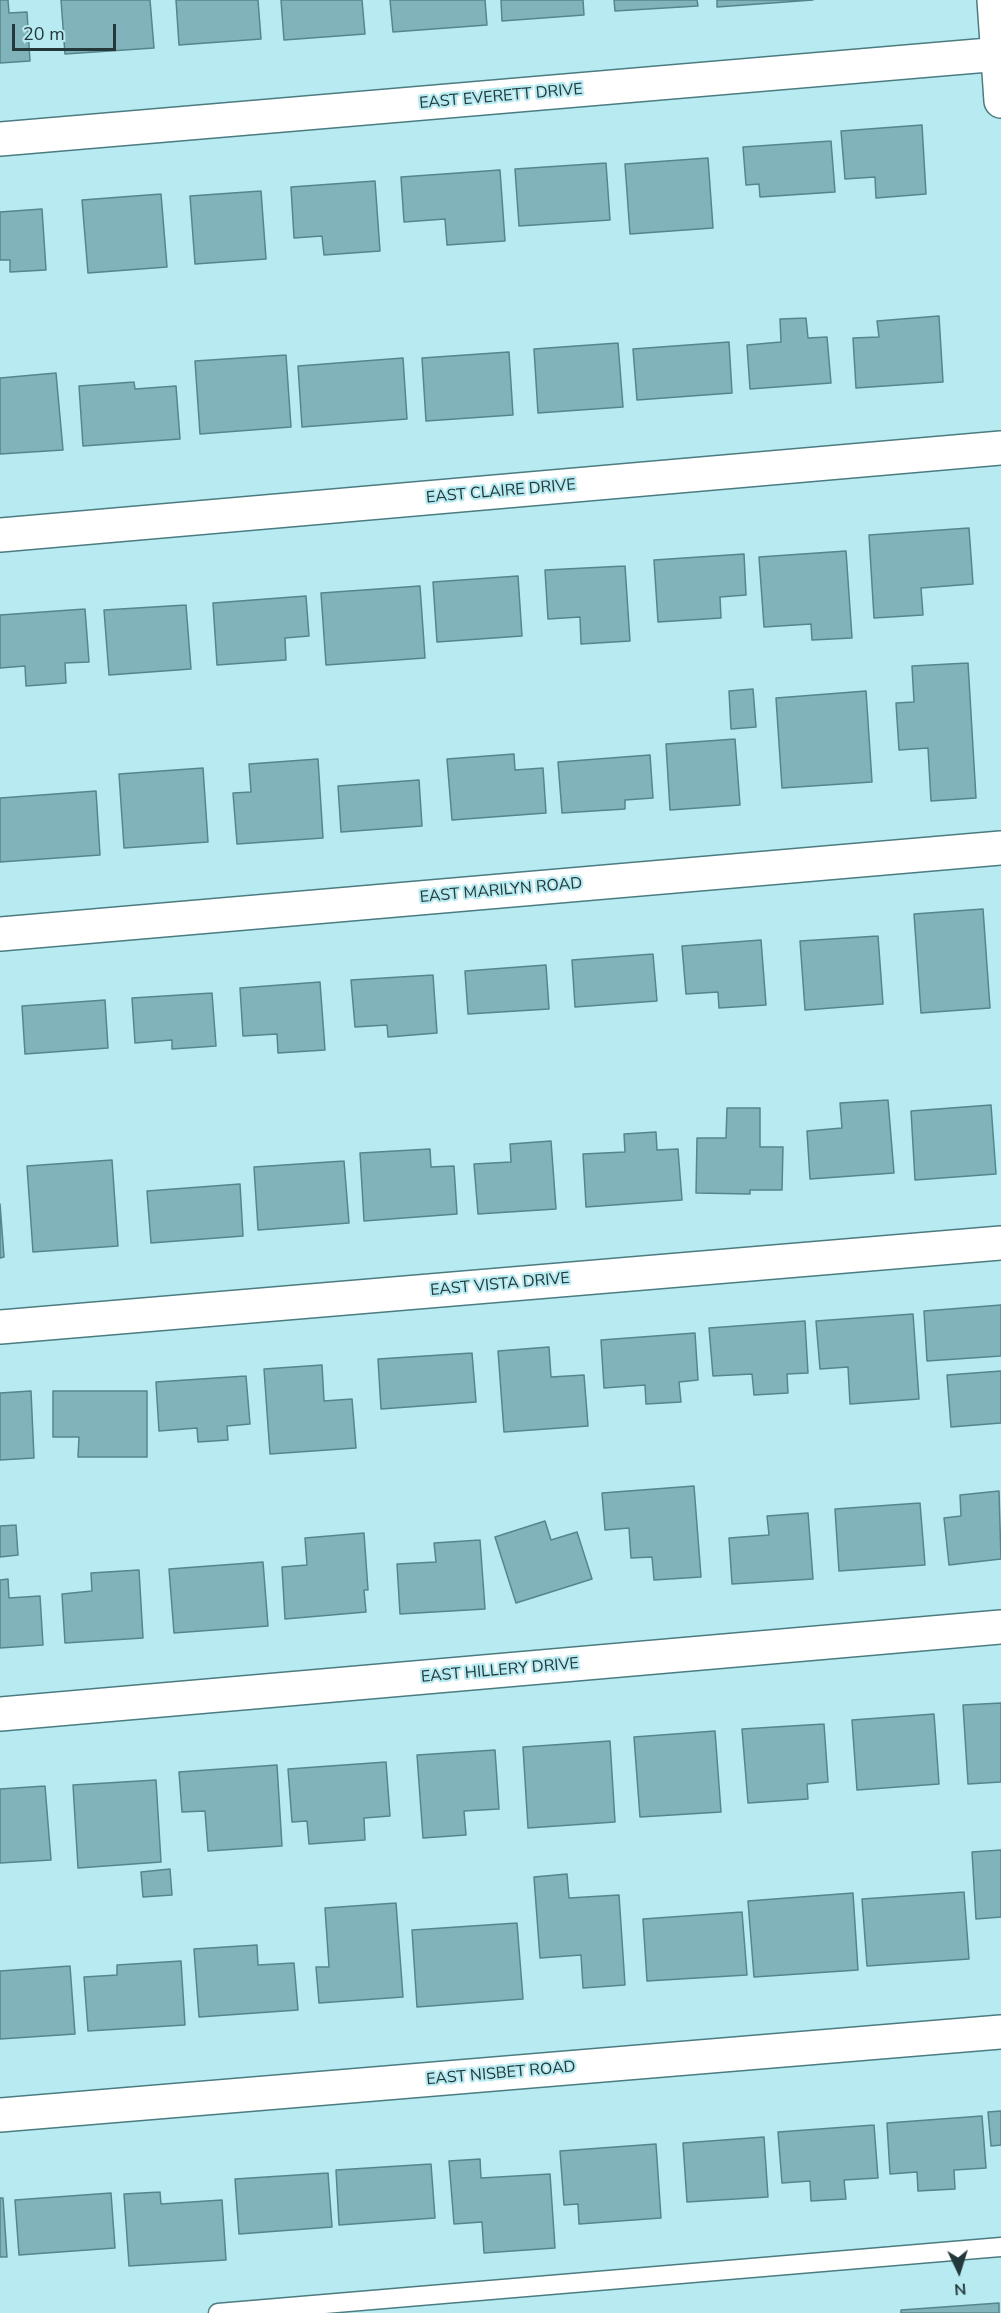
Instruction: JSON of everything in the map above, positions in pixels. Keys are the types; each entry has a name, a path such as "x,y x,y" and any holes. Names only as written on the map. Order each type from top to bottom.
{"street":[{"path":"994,0 1000,55 1001,101"},
{"name":"EAST EVERETT DRIVE","path":"0,139 1000,55"},
{"name":"EAST CLAIRE DRIVE","path":"0,535 1001,448"},
{"name":"EAST MARILYN ROAD","path":"0,934 1001,848"},
{"name":"EAST VISTA DRIVE","path":"0,1327 1001,1243"},
{"name":"EAST HILLERY DRIVE","path":"0,1714 1001,1627"},
{"name":"EAST NISBET ROAD","path":"0,2115 1001,2032"}],"lane":[{"path":"218,2313 1001,2247"}],"building":[{"path":"0,0 8,0 9,13 27,12 30,61 0,63"},
{"path":"61,0 150,0 154,48 65,54"},
{"path":"176,0 258,0 261,39 179,45"},
{"path":"281,0 362,0 365,34 284,40"},
{"path":"390,0 485,0 487,25 393,32"},
{"path":"501,0 583,0 584,15 502,21"},
{"path":"614,0 697,0 698,6 615,11"},
{"path":"717,0 813,0 717,7"},
{"path":"922,125 926,194 876,198 875,177 845,179 841,131"},
{"path":"831,141 835,192 760,197 759,184 746,185 743,147"},
{"path":"708,158 713,228 630,234 625,164"},
{"path":"606,163 610,220 519,226 515,169"},
{"path":"500,170 505,241 447,245 445,219 404,222 401,177"},
{"path":"375,181 380,251 324,255 322,236 294,238 291,187"},
{"path":"261,191 266,259 195,264 190,196"},
{"path":"161,194 167,267 88,273 82,200"},
{"path":"42,209 46,270 10,272 10,260 0,260 0,212"},
{"path":"939,316 943,382 856,388 853,338 879,337 877,321"},
{"path":"806,318 808,338 827,337 831,383 750,389 747,345 781,342 780,319"},
{"path":"729,342 732,393 637,400 633,349"},
{"path":"618,343 623,407 538,413 534,349"},
{"path":"509,352 513,415 426,421 422,358"},
{"path":"286,355 291,427 200,434 195,361"},
{"path":"403,358 407,419 302,427 298,366"},
{"path":"56,373 63,450 0,454 0,378"},
{"path":"134,382 135,389 176,386 180,439 83,446 79,386"},
{"path":"969,528 973,584 921,588 923,615 874,618 869,535"},
{"path":"846,551 852,638 812,640 811,624 764,627 759,557"},
{"path":"744,554 746,595 720,597 721,618 658,622 654,560"},
{"path":"625,566 630,641 581,644 580,617 548,619 545,570"},
{"path":"518,576 522,636 437,642 433,582"},
{"path":"420,586 425,658 326,665 321,593"},
{"path":"306,596 309,636 285,638 286,660 217,665 213,603"},
{"path":"186,605 191,669 109,675 104,610"},
{"path":"85,609 89,662 65,663 66,683 26,686 25,666 0,668 0,615"},
{"path":"968,663 976,798 931,801 928,748 899,750 896,703 914,702 912,666"},
{"path":"753,689 756,727 731,729 729,691"},
{"path":"866,691 872,782 782,788 776,698"},
{"path":"735,739 740,805 670,810 666,744"},
{"path":"514,754 515,770 543,768 546,813 452,820 447,759"},
{"path":"650,755 653,798 625,800 625,809 562,813 558,762"},
{"path":"318,759 323,838 237,844 233,793 251,792 249,764"},
{"path":"203,768 208,842 124,848 119,774"},
{"path":"419,780 422,826 341,832 338,786"},
{"path":"96,791 100,855 0,862 0,798"},
{"path":"983,909 990,1008 921,1013 914,914"},
{"path":"878,936 883,1004 805,1010 800,941"},
{"path":"761,940 766,1005 719,1008 718,992 686,994 682,946"},
{"path":"653,954 657,1001 575,1007 572,960"},
{"path":"546,965 549,1009 468,1014 465,971"},
{"path":"433,975 437,1033 388,1037 387,1025 355,1027 351,980"},
{"path":"320,982 325,1050 278,1053 277,1034 243,1036 240,988"},
{"path":"212,993 216,1046 172,1049 172,1040 135,1043 132,998"},
{"path":"105,1000 108,1048 25,1054 22,1006"},
{"path":"888,1100 894,1173 810,1179 807,1131 842,1128 840,1103"},
{"path":"991,1105 996,1174 915,1180 911,1111"},
{"path":"727,1108 760,1108 760,1147 783,1147 782,1190 750,1190 750,1194 696,1193 697,1138 726,1138"},
{"path":"656,1132 657,1150 678,1149 682,1200 586,1207 583,1154 625,1152 624,1134"},
{"path":"551,1141 556,1209 478,1214 474,1164 511,1162 510,1144"},
{"path":"430,1149 431,1167 454,1166 457,1214 364,1221 360,1153"},
{"path":"112,1160 118,1246 33,1252 27,1166"},
{"path":"344,1161 349,1223 258,1230 254,1167"},
{"path":"240,1184 243,1236 151,1243 147,1191"},
{"path":"0,1204 4,1257 0,1258"},
{"path":"1001,1305 1001,1356 927,1361 924,1311"},
{"path":"913,1314 919,1399 850,1404 848,1367 820,1369 816,1321"},
{"path":"805,1321 808,1373 787,1374 788,1393 754,1395 752,1374 713,1376 709,1328"},
{"path":"695,1333 698,1380 679,1382 681,1402 646,1404 645,1385 604,1388 601,1340"},
{"path":"549,1347 551,1377 584,1375 588,1426 504,1432 498,1351"},
{"path":"472,1353 476,1402 381,1409 378,1359"},
{"path":"322,1365 324,1401 352,1399 356,1448 270,1454 264,1369"},
{"path":"1001,1371 1001,1423 951,1427 947,1375"},
{"path":"246,1376 250,1424 227,1426 228,1440 198,1442 197,1428 159,1431 156,1382"},
{"path":"31,1391 34,1458 0,1460 0,1393"},
{"path":"53,1391 147,1391 147,1457 78,1457 79,1437 53,1437"},
{"path":"694,1486 701,1577 654,1580 652,1557 631,1558 629,1528 605,1530 602,1493"},
{"path":"999,1491 1001,1559 949,1565 944,1518 961,1516 960,1495"},
{"path":"920,1503 925,1565 839,1571 835,1509"},
{"path":"808,1513 813,1579 732,1584 729,1538 769,1535 767,1516"},
{"path":"545,1521 551,1540 577,1532 592,1579 516,1603 495,1537"},
{"path":"16,1525 18,1555 0,1557 0,1526"},
{"path":"364,1533 368,1590 364,1590 366,1612 285,1619 282,1567 307,1565 305,1538"},
{"path":"480,1540 485,1609 400,1614 397,1564 436,1562 434,1543"},
{"path":"263,1562 268,1626 174,1633 169,1569"},
{"path":"139,1570 143,1638 65,1643 62,1594 92,1591 91,1573"},
{"path":"8,1579 9,1598 40,1596 43,1645 0,1648 0,1580"},
{"path":"1001,1703 1001,1782 968,1784 963,1705"},
{"path":"934,1714 939,1784 857,1790 852,1720"},
{"path":"824,1724 828,1782 807,1784 808,1799 748,1803 742,1729"},
{"path":"715,1731 721,1812 640,1817 634,1737"},
{"path":"610,1741 615,1822 528,1828 523,1747"},
{"path":"495,1750 499,1809 464,1811 466,1835 423,1838 417,1755"},
{"path":"386,1762 390,1816 364,1818 365,1840 309,1844 307,1821 292,1822 288,1769"},
{"path":"277,1765 282,1846 208,1851 205,1811 182,1812 179,1772"},
{"path":"156,1780 161,1862 78,1868 73,1785"},
{"path":"45,1786 51,1860 0,1863 0,1789"},
{"path":"1001,1850 1001,1917 976,1919 972,1852"},
{"path":"170,1869 172,1895 143,1897 141,1872"},
{"path":"567,1874 569,1898 619,1895 625,1985 583,1988 581,1955 540,1958 534,1877"},
{"path":"964,1892 969,1959 867,1966 862,1899"},
{"path":"853,1893 858,1970 754,1977 748,1901"},
{"path":"396,1903 403,1997 319,2003 316,1967 329,1967 325,1908"},
{"path":"742,1912 747,1975 647,1981 643,1919"},
{"path":"517,1923 523,1999 417,2007 412,1930"},
{"path":"257,1945 258,1965 294,1963 298,2010 199,2017 194,1949"},
{"path":"181,1961 185,2025 88,2031 84,1977 117,1975 117,1965"},
{"path":"70,1966 75,2034 0,2039 0,1971"},
{"path":"1001,2111 1001,2145 991,2146 988,2112"},
{"path":"982,2116 986,2168 954,2170 955,2189 918,2191 917,2172 890,2174 887,2123"},
{"path":"874,2125 878,2178 844,2180 846,2199 811,2201 810,2181 782,2183 778,2132"},
{"path":"764,2137 768,2197 687,2202 683,2143"},
{"path":"656,2144 661,2218 579,2224 578,2204 564,2205 560,2151"},
{"path":"480,2159 481,2178 550,2174 555,2248 484,2253 482,2222 454,2224 449,2161"},
{"path":"431,2164 435,2218 339,2225 336,2170"},
{"path":"328,2173 332,2227 239,2234 235,2179"},
{"path":"160,2192 161,2204 222,2200 226,2260 129,2266 124,2194"},
{"path":"111,2193 115,2248 19,2255 15,2200"},
{"path":"0,2198 3,2198 7,2257 0,2257"},
{"path":"999,2303 999,2313 901,2313 901,2310"}]}
